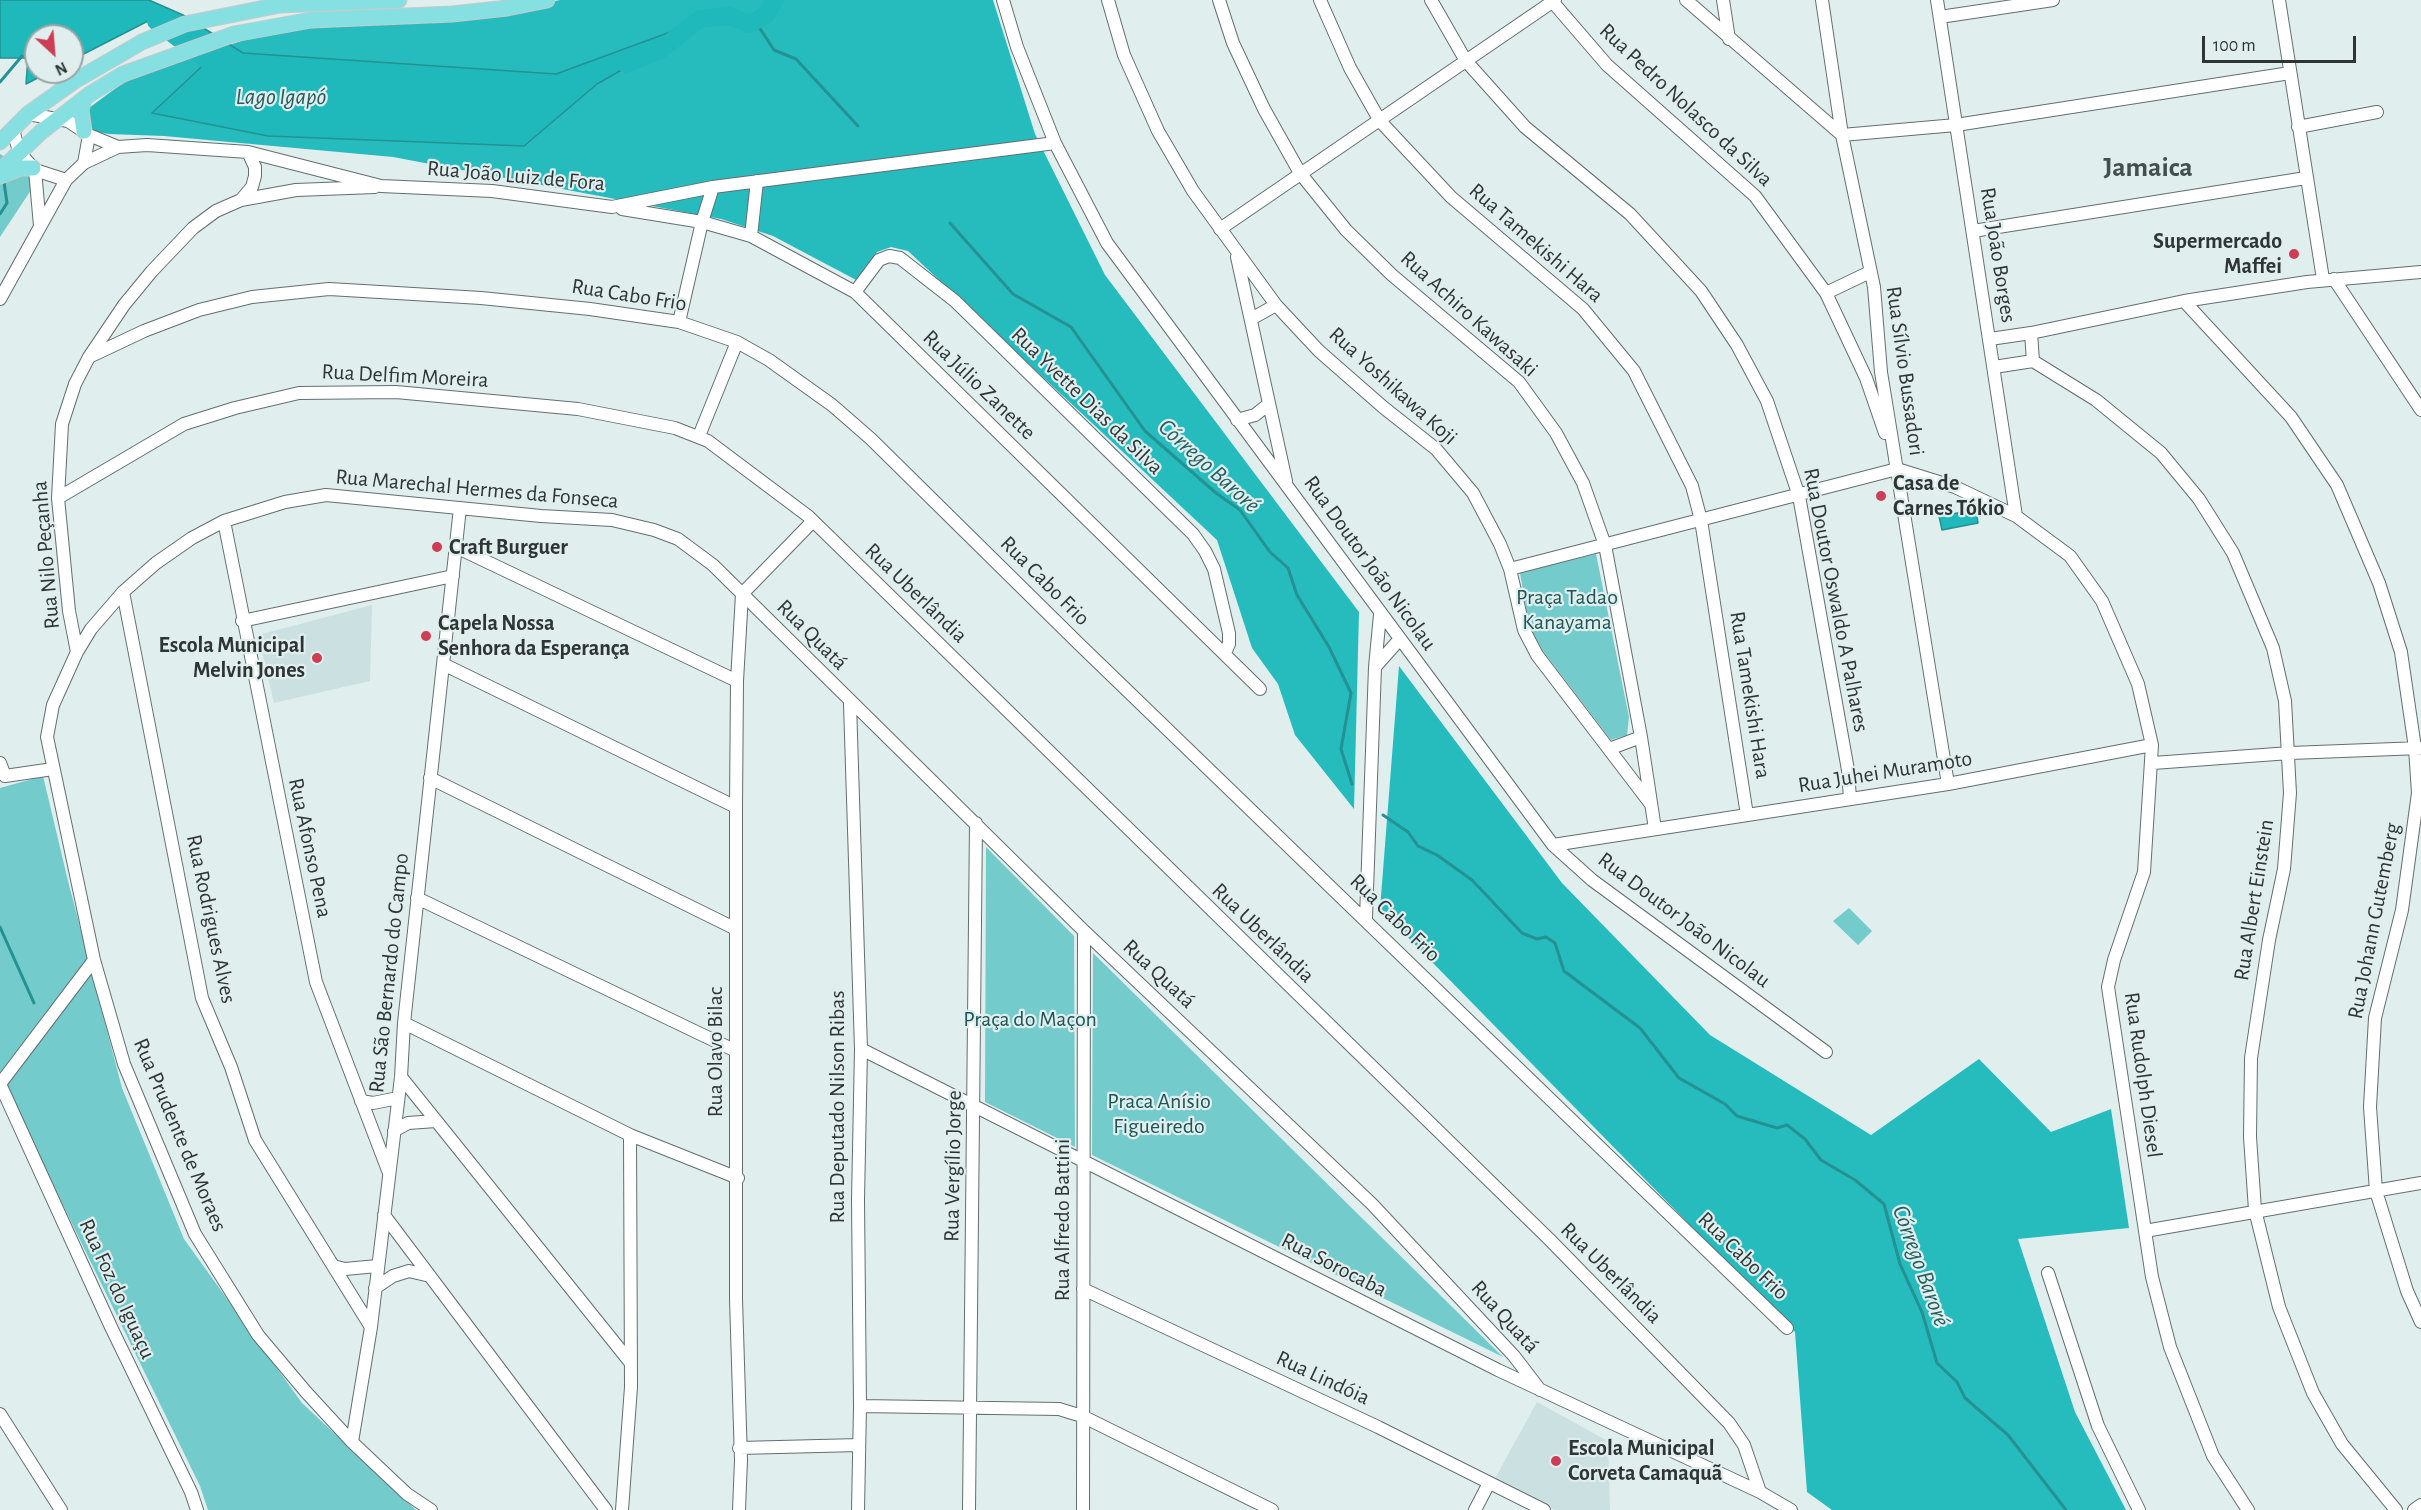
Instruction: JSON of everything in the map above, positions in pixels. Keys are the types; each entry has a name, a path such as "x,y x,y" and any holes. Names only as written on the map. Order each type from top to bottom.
{"main road":[{"path":"0,142 22,120 73,82 142,42 185,24 281,3 399,0"},
{"path":"0,171 57,120 123,74 170,55 234,34 311,20 452,14 507,8 547,0"},
{"path":"84,99 81,110 86,133"},
{"path":"0,176 20,168 34,169"}],"street":[{"name":"Rua Doutor João Nicolau","path":"1003,0 1017,47 1055,143 1107,243 1380,615 1553,845 1592,880 1826,1052"},
{"name":"Rua Yoshikawa Koji","path":"1108,0 1124,55 1158,131 1193,190 1276,305 1319,351 1383,407 1436,449 1473,493 1500,544 1510,569 1524,630 1537,655 1650,803"},
{"name":"Rua Achiro Kawasaki","path":"1220,0 1237,52 1264,109 1300,173 1346,230 1392,276 1519,382 1556,433 1583,483 1605,545 1641,737 1655,829"},
{"name":"Rua Tamekishi Hara","path":"1320,0 1350,68 1380,121 1451,197 1583,309 1634,371 1692,486 1701,520 1748,815"},
{"name":"Rua Doutor Oswaldo A Palhares","path":"1431,0 1466,61 1524,127 1629,214 1701,291 1737,345 1767,401 1798,496 1848,770 1850,799"},
{"path":"1686,0 1842,135 1956,125 2290,73"},
{"path":"1723,0 1729,39"},
{"name":"Rua Sílvio Bussadori","path":"1822,0 1842,135 1874,287 1881,372 1948,784"},
{"name":"Rua João Borges","path":"1937,0 2016,516"},
{"path":"1940,17 2053,0"},
{"path":"2279,0 2306,178 2329,279 2421,410"},
{"path":"1220,229 1553,1"},
{"name":"Rua Pedro Nolasco da Silva","path":"1553,1 1607,65 1755,196 1826,293 1866,378 1897,469"},
{"path":"2298,127 2377,112"},
{"path":"0,299 53,200 66,180 84,164 86,133 68,121 22,120 14,133 19,152 34,169 66,180"},
{"name":"Rua João Luiz de Fora","path":"86,133 118,147"},
{"name":"Rua João Luiz de Fora","path":"84,164 118,147 147,145 248,152 381,186 492,191 612,207 713,187 1055,143"},
{"path":"241,200 252,187 255,177 255,167 248,152"},
{"path":"34,169 40,227"},
{"path":"1973,231 2306,178"},
{"path":"751,236 757,181"},
{"name":"Rua Nilo Peçanha","path":"77,652 69,611 58,498 62,424 75,384 89,357 124,305 174,247 193,228 216,211 241,200 296,190 381,186"},
{"path":"679,322 702,222 713,187"},
{"name":"Rua Júlio Zanette","path":"612,207 702,222 751,236 855,292 1260,689"},
{"path":"1235,250 1287,486"},
{"name":"Rua Yvette Dias da Silva","path":"855,292 879,260 889,256 900,258 956,301 1193,534 1214,569 1229,633 1229,644 1225,654"},
{"path":"1826,293 1870,272"},
{"path":"1990,339 2031,333 2184,301 2329,279 2421,272"},
{"name":"Rua Cabo Frio","path":"89,357 144,331 198,310 252,297 304,290 393,291 481,298 590,309 679,322 737,342 769,360 832,405 871,439 1079,644 1366,918 1787,1328"},
{"name":"Rua Johann Gutemberg","path":"2184,301 2291,417 2337,485 2379,583 2401,652 2418,748 2418,793 2402,910 2375,1018 2370,1107 2376,1191 2407,1291 2421,1322"},
{"path":"1251,319 1276,305"},
{"path":"1994,367 2033,362 2031,333"},
{"path":"699,436 737,342"},
{"name":"Rua Albert Einstein","path":"2033,362 2096,400 2161,453 2199,499 2233,553 2273,648 2286,701 2290,753 2284,869 2269,940 2251,1058 2250,1137 2255,1210 2279,1307 2313,1393 2342,1444 2396,1510"},
{"path":"1866,378 1881,372"},
{"name":"Rua Delfim Moreira","path":"58,498 184,424 235,408 298,393 396,392 567,408 644,420 699,436"},
{"path":"1237,420 1255,415 1269,404"},
{"name":"Rua Uberlândia","path":"699,436 757,476 813,521 1549,1239 1729,1423 1744,1445 1760,1492"},
{"path":"1510,569 1897,469"},
{"name":"Rua Rudolph Diesel","path":"1897,469 1954,487 2016,516 2070,556 2102,601 2138,684 2152,745 2153,763 2144,872 2114,960 2108,987 2152,1277 2169,1347 2213,1456 2248,1510"},
{"name":"Rua Marechal Hermes da Fonseca","path":"53,769 47,737 50,715 77,652 91,629 123,592 156,563 192,538 224,521 285,502 326,495 612,520 654,530 678,539 713,565 742,594"},
{"name":"Rua São Bernardo do Campo","path":"352,1442 371,1327 401,1077 404,1023 460,507"},
{"name":"Rua Afonso Pena","path":"224,521 242,621 316,982 389,1174"},
{"path":"742,594 813,521"},
{"path":"456,547 737,681"},
{"path":"242,621 453,576"},
{"name":"Rua Rodrigues Alves","path":"123,592 202,998 231,1067 255,1140 371,1327"},
{"name":"Rua Olavo Bilac","path":"739,1510 741,1460 739,1448 736,807 737,681 742,594"},
{"name":"Rua Quatá","path":"742,594 850,704 976,823 1084,931 1372,1204 1514,1356 1540,1390"},
{"path":"1366,918 1375,667 1380,615"},
{"path":"1375,667 1399,640"},
{"path":"443,664 736,807"},
{"name":"Rua Deputado Nilson Ribas","path":"850,704 861,1049 858,1200 860,1406 858,1510"},
{"path":"1609,749 1641,737"},
{"name":"Rua Juhei Muramoto","path":"1553,845 1948,784 2152,745"},
{"path":"2153,763 2290,753 2418,748"},
{"path":"0,763 5,776 53,769"},
{"name":"Rua Prudente de Moraes","path":"53,769 94,960 124,1064 195,1234 258,1335 352,1442 407,1494 431,1510"},
{"path":"430,778 736,929"},
{"name":"Rua Vergílio Jorge","path":"969,1510 975,1109 976,823"},
{"path":"417,898 736,1051"},
{"name":"Rua Alfredo Battini","path":"1083,1510 1084,931"},
{"path":"0,1084 94,960"},
{"path":"404,1023 630,1135 738,1178"},
{"name":"Rua Sorocaba","path":"861,1049 975,1109 1498,1370 1760,1492 1790,1510"},
{"path":"401,1077 630,1362"},
{"name":"Rua Foz do Iguaçu","path":"0,1084 197,1510"},
{"path":"361,1101 373,1103 398,1098"},
{"path":"394,1131 408,1123 436,1121"},
{"path":"622,1510 631,1387 630,1135"},
{"path":"2145,1231 2255,1210 2421,1183"},
{"path":"384,1215 606,1510"},
{"path":"333,1266 345,1269 377,1266"},
{"path":"375,1288 393,1276 409,1271 430,1276"},
{"path":"2048,1272 2098,1426 2139,1510"},
{"name":"Rua Lindóia","path":"1083,1289 1378,1427 1544,1510"},
{"path":"1498,1370 1514,1356"},
{"path":"860,1406 1059,1409 1082,1416 1272,1510"},
{"path":"0,1414 61,1510"},
{"path":"739,1448 859,1445"},
{"path":"1475,1510 1489,1483"},
{"path":"2414,1510 2421,1505"}],"shaded area":[{"path":"560,0 993,0 1035,134 1105,275 1359,612 1354,809 1295,735 1278,684 1252,648 1217,540 908,251 891,247 877,252 860,282 773,236 721,219 393,157 96,132 86,123 82,113 127,80 279,28 508,11"},
{"name":"Escola Municipal Melvin Jones","path":"372,605 370,681 274,703 258,635"},
{"path":"1399,666 1562,883 1710,1035 1871,1135 1979,1059 2051,1132 2111,1109 2129,1228 2018,1239 2075,1412 2126,1510 1832,1510 1807,1492 1795,1332 1380,909"},
{"name":"Escola Municipal Corveta Camaquã","path":"1537,1402 1608,1441 1610,1510 1555,1510 1494,1480"}],"green space":[{"path":"0,154 29,170 33,187 0,237"},
{"name":"Praça Tadao Kanayama","path":"1596,554 1629,717 1627,735 1611,740 1543,651 1529,625 1520,573"},
{"path":"43,776 122,1088 184,1239 302,1403 416,1510 208,1510 200,1486 0,1076 0,788"},
{"name":"Praça do Maçon","path":"986,847 1074,936 1075,1147 985,1102"},
{"path":"1849,908 1872,931 1858,945 1833,921"},
{"name":"Praca Anísio Figueiredo","path":"1093,953 1503,1357 1092,1155"}],"water":[{"name":"Lago Igapó","path":"0,0 149,0 183,15 243,53 556,74 722,13 597,84 524,146 268,136 152,113 212,57 148,21 84,54 84,24 24,24 24,58 0,58"},
{"path":"1976,510 1978,523 1942,530 1939,516"}],"waterway":[{"path":"626,64 660,50 700,19 729,16 750,24 766,15 775,0"},
{"path":"156,21 206,59 220,74 225,75"},
{"name":"Córrego Baroré","path":"755,21 774,50 796,59 858,126"},
{"path":"0,82 22,56"},
{"path":"0,214 7,203 4,182"},
{"name":"Córrego Baroré","path":"950,223 1013,294 1071,327 1145,431 1216,493 1240,510 1270,552 1288,568 1297,595 1329,647 1351,693 1341,749 1352,784"},
{"name":"Córrego Baroré","path":"1383,815 1408,832 1418,846 1437,855 1472,880 1522,933 1537,939 1546,937 1555,943 1564,971 1640,1028 1679,1078 1725,1104 1737,1116 1777,1128 1787,1125 1805,1139 1821,1160 1855,1180 1884,1204 1900,1264 1922,1312 1937,1363 1957,1382 1965,1398 2008,1435 2066,1510"},
{"path":"0,927 34,1003"}],"place":[{"name":"Supermercado Maffei","path":"2294,254"},
{"name":"Casa de Carnes Tókio","path":"1881,496"},
{"name":"Craft Burguer","path":"437,547"},
{"name":"Capela Nossa Senhora da Esperança","path":"426,636"},
{"name":"Escola Municipal Melvin Jones","path":"317,658"},
{"name":"Escola Municipal Corveta Camaquã","path":"1556,1461"}],"district":[{"name":"Jamaica","path":"2148,168"}]}
